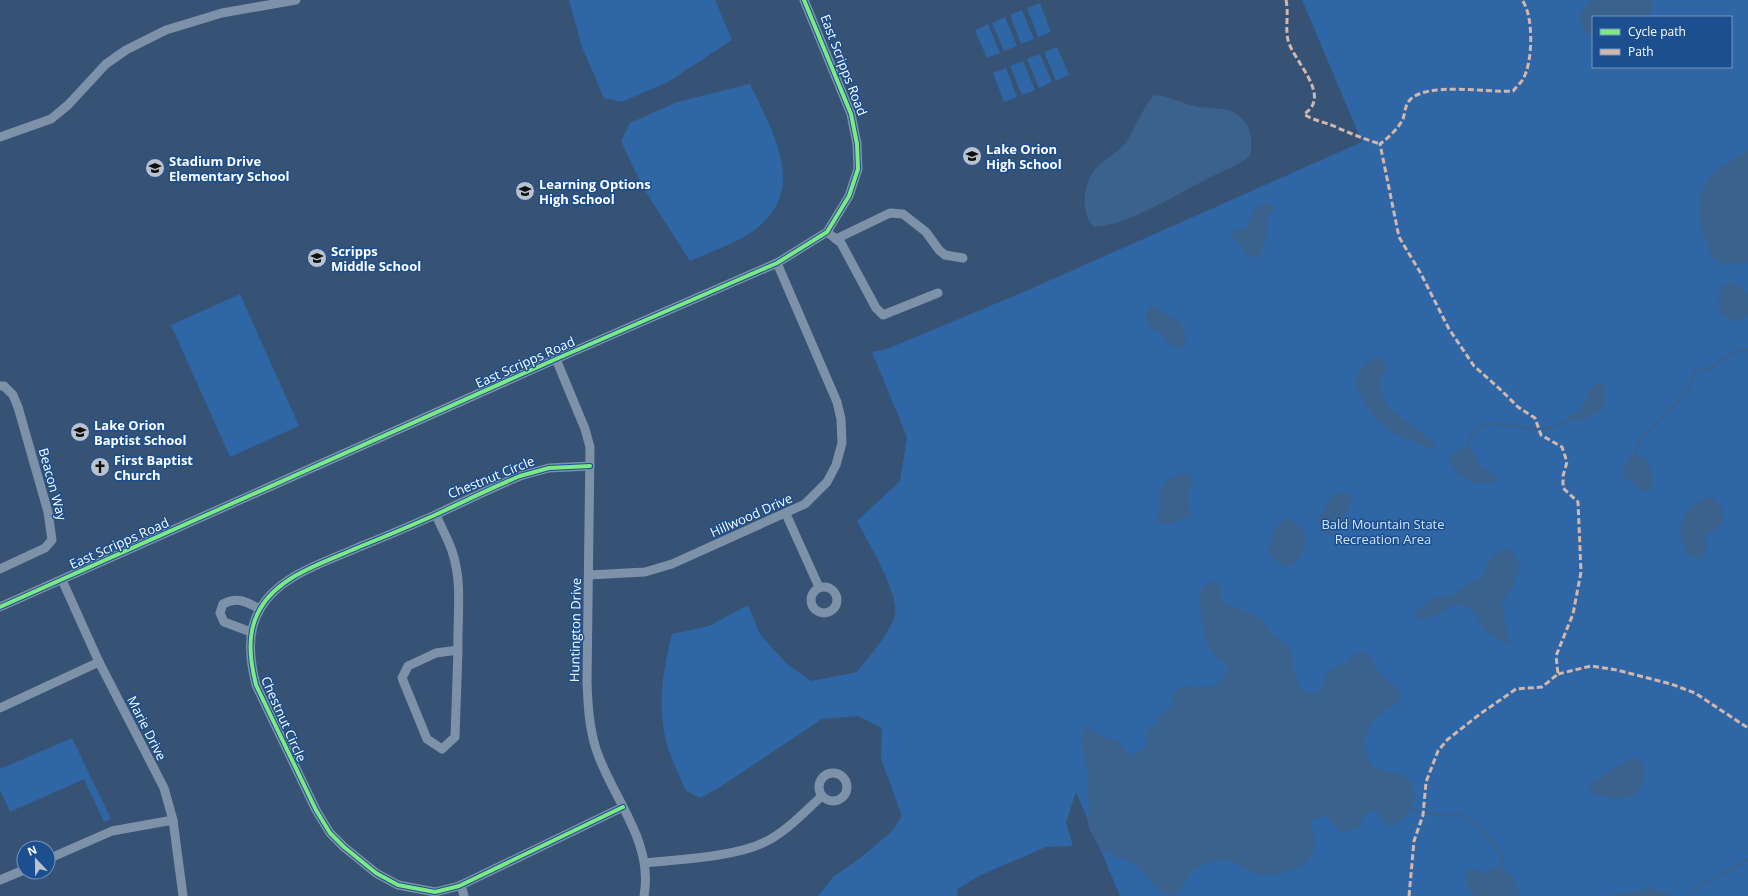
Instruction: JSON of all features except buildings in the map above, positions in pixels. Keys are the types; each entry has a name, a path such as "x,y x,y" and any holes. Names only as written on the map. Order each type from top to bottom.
{"street":[{"path":"0,137 51,119 68,105 106,64 126,50 166,30 222,13 296,0"},
{"name":"East Scripps Road","path":"0,607 556,359 777,263 827,232 848,196 858,169 857,144 851,114 804,0"},
{"path":"836,239 890,213 904,214 926,232 939,250 945,255 963,258"},
{"path":"827,232 841,243 849,255 876,308 883,315 938,293"},
{"name":"Hillwood Drive","path":"589,575 645,572 672,564 786,514 805,504 828,482 836,465 842,443 841,419 837,402 777,263"},
{"name":"Huntington Drive","path":"556,359 585,429 590,447 587,683 589,715 596,750 642,849 645,863 646,885 644,896"},
{"name":"Beacon Way","path":"0,386 4,386 14,395 48,512 52,540 40,550 0,569"},
{"name":"Chestnut Circle","path":"590,466 561,466 531,473 506,482 436,515 301,573 274,591 260,609 251,632 251,667 256,685 316,810 330,833 344,847 376,873 398,885 436,894 461,885 623,807"},
{"path":"786,514 819,587"},
{"path":"436,515 452,552 459,596 458,650 455,737 442,749 427,738 402,678 408,666 436,653 458,650"},
{"name":"Marie Drive","path":"62,580 99,662 164,788 173,820 183,896"},
{"path":"251,632 224,622 220,612 223,604 232,599 242,600 260,609"},
{"path":"0,708 99,662"},
{"path":"645,863 735,852 753,847 778,834 822,796"},
{"path":"56,856 112,831 173,820"},
{"path":"0,880 16,873"},
{"path":"461,885 464,896"}],"green space":[{"path":"569,0 715,0 732,40 668,82 622,102 604,98 582,47"},
{"name":"Bald Mountain State Recreation Area","path":"1302,0 1748,0 1748,896 1120,896 1076,792 1066,823 1073,846 1046,847 981,875 957,889 958,896 818,896 833,877 859,859 892,831 902,816 881,759 882,728 858,716 822,719 720,787 700,798 686,791 665,739 662,719 663,682 672,634 709,626 748,605 760,634 786,663 811,681 857,672 879,645 888,630 895,615 895,606 888,581 857,521 900,481 907,437 872,352 887,349 1028,290 1362,142"},
{"path":"1040,3 1051,32 1038,37 1027,8"},
{"path":"1022,10 1034,39 1021,44 1010,15"},
{"path":"1005,17 1017,46 1004,51 992,23"},
{"path":"988,24 1000,53 987,58 975,30"},
{"path":"1057,47 1069,75 1056,81 1044,52"},
{"path":"1040,54 1052,82 1039,88 1027,59"},
{"path":"1023,61 1035,90 1022,95 1010,66"},
{"path":"1006,68 1017,97 1004,102 993,73"},
{"path":"750,84 768,122 782,162 783,181 779,200 768,217 750,233 728,245 690,261 642,186 621,141 630,123 677,102"},
{"path":"240,294 299,426 230,457 171,325"},
{"path":"72,738 111,819 104,822 84,779 10,812 0,790 0,769"}],"shaded area":[{"path":"1591,0 1652,0 1654,4 1648,16 1592,16 1592,37 1585,31 1579,16"},
{"path":"1155,95 1187,104 1205,108 1223,109 1235,113 1245,122 1251,135 1250,156 1237,165 1155,207 1108,225 1094,227 1086,213 1085,205 1086,188 1092,173 1127,141 1145,108"},
{"path":"1748,150 1748,262 1726,265 1715,261 1710,252 1702,232 1699,202 1706,182 1709,178 1719,169"},
{"path":"1265,202 1272,204 1275,207 1267,219 1267,233 1260,257 1252,257 1245,254 1240,242 1231,237 1233,231 1241,228 1245,229 1257,206"},
{"path":"1730,282 1739,285 1748,294 1748,313 1742,320 1734,321 1720,314 1718,303 1721,287"},
{"path":"1154,306 1176,320 1183,327 1186,343 1180,349 1171,346 1162,334 1153,330 1148,325 1146,319 1147,313 1149,307"},
{"path":"1376,357 1384,361 1387,369 1381,379 1379,387 1387,406 1434,443 1435,446 1429,449 1390,431 1377,420 1363,401 1355,383 1357,375 1365,364"},
{"path":"1596,383 1600,383 1605,387 1605,406 1593,415 1578,421 1568,420 1570,416 1581,410 1589,392"},
{"path":"1467,445 1473,451 1480,464 1497,479 1495,482 1473,482 1461,476 1456,471 1448,458"},
{"path":"1631,454 1645,457 1653,475 1654,485 1649,491 1640,491 1632,481 1625,480 1622,474 1624,466"},
{"path":"1183,473 1192,475 1193,485 1188,494 1191,517 1169,524 1157,523 1160,495 1163,485 1170,478"},
{"path":"1340,492 1347,493 1351,499 1349,508 1335,532 1325,534 1317,519 1320,514 1324,512 1329,500"},
{"path":"1712,497 1722,508 1724,521 1715,530 1707,533 1705,554 1700,559 1688,555 1681,538 1681,523 1688,510 1693,505 1705,498"},
{"path":"1289,519 1302,530 1305,544 1304,551 1300,557 1294,563 1286,567 1278,563 1273,558 1270,554 1269,548 1272,537 1279,523"},
{"path":"1508,547 1515,554 1519,569 1514,582 1501,604 1510,645 1497,640 1486,631 1476,614 1465,606 1457,604 1439,614 1424,618 1418,618 1414,613 1435,597 1453,595 1470,582 1483,576 1491,558"},
{"path":"1212,581 1222,586 1222,600 1226,605 1240,609 1261,619 1271,632 1292,650 1294,672 1300,687 1305,692 1311,693 1318,691 1322,687 1330,670 1346,663 1359,652 1364,652 1369,655 1381,675 1398,690 1401,699 1378,716 1370,725 1365,742 1368,757 1371,764 1375,768 1397,773 1408,779 1412,783 1415,795 1412,808 1405,818 1399,823 1389,826 1385,824 1379,813 1373,811 1366,813 1359,827 1344,833 1339,830 1328,817 1324,816 1312,820 1315,841 1314,849 1306,862 1299,867 1283,873 1266,875 1253,872 1231,861 1221,860 1199,867 1190,874 1179,892 1172,895 1167,895 1158,890 1136,865 1109,854 1099,846 1094,838 1088,824 1090,806 1087,799 1088,771 1082,749 1082,735 1083,730 1087,727 1105,738 1117,739 1122,747 1132,755 1138,753 1144,747 1148,727 1157,725 1158,717 1171,706 1175,691 1180,687 1185,686 1210,686 1216,684 1222,679 1228,668 1213,654 1207,644 1203,630 1201,613 1201,592 1204,586"},
{"path":"1634,758 1639,760 1645,768 1643,780 1639,789 1634,795 1619,799 1610,798 1590,791 1591,783 1614,768"},
{"path":"1495,867 1511,874 1520,896 1475,896 1467,887 1465,873 1471,869 1484,873"},
{"path":"1653,888 1673,896 1604,896"}],"waterway":[{"path":"1634,455 1641,436 1657,423 1666,411 1677,403 1678,399 1689,389 1695,371 1709,368 1741,350 1748,350"},
{"path":"1467,445 1473,433 1483,425 1493,424 1542,429 1555,427 1568,420"},
{"path":"1409,810 1451,816 1457,813 1469,819 1483,832 1496,848 1503,860 1501,872"},
{"path":"1688,896 1692,889 1748,860"}],"marked path":[{"path":"1286,0 1288,40 1313,88 1314,98 1312,107 1304,114 1380,144"},
{"path":"1409,896 1414,841 1423,815 1426,782 1438,751 1447,740 1480,714 1516,689 1542,687 1558,674 1556,656 1573,614 1581,572 1578,502 1563,488 1563,476 1567,462 1562,447 1541,435 1535,418 1518,407 1474,366 1449,329 1420,272 1399,237 1380,144 1399,126 1409,101 1417,95 1428,91 1458,89 1513,91 1522,80 1529,62 1531,39 1529,16 1522,0"},
{"path":"1558,674 1591,666 1617,670 1671,684 1695,693 1748,728"}],"cycle path":[{"path":"0,607 556,359 777,263 827,232 849,196 858,169 857,144 851,114 804,0"},
{"path":"590,466 549,468 520,476 435,515 304,571 291,578 268,597 256,618 250,647 256,685 316,810 330,833 344,847 376,873 398,885 435,892 459,886 623,807"}],"place":[{"name":"Lake Orion High School","path":"972,156"},
{"name":"Stadium Drive Elementary School","path":"155,168"},
{"name":"Learning Options High School","path":"525,191"},
{"name":"Scripps Middle School","path":"317,258"},
{"name":"Lake Orion Baptist School","path":"80,432"},
{"name":"First Baptist Church","path":"100,467"}]}
